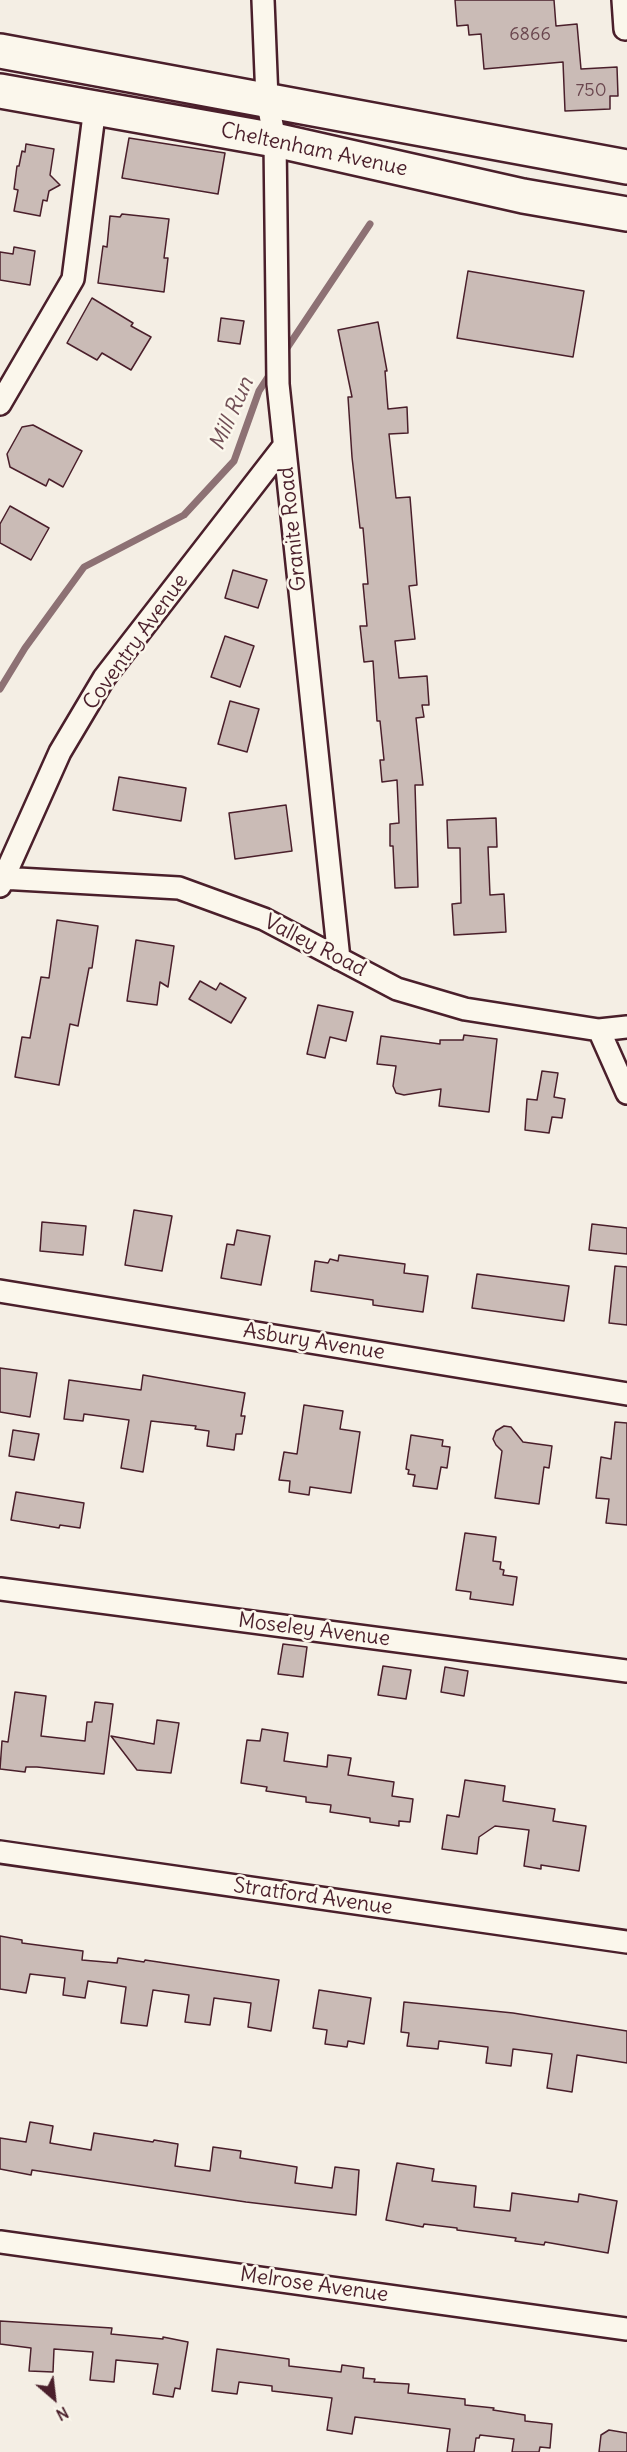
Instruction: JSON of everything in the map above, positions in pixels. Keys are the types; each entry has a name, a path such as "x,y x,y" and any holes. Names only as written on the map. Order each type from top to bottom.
{"highway":[{"name":"Cheltenham Avenue","path":"0,51 627,167"},
{"name":"Cheltenham Avenue","path":"0,91 275,140 523,196 627,214"}],"street":[{"name":"Granite Road","path":"264,0 267,99 275,140 278,384 339,959"},
{"path":"623,0 625,29"},
{"path":"2,396 72,279 95,107"},
{"name":"Coventry Avenue","path":"1,881 60,752 104,678 284,446"},
{"name":"Valley Road","path":"1,881 179,888 264,919 397,989 465,1009 599,1030 627,1027"},
{"path":"599,1030 627,1093"},
{"name":"Asbury Avenue","path":"0,1291 627,1394"},
{"name":"Moseley Avenue","path":"0,1589 627,1671"},
{"name":"Stratford Avenue","path":"0,1852 627,1942"},
{"name":"Melrose Avenue","path":"0,2242 627,2329"}],"building":[{"path":"455,0 554,0 556,26 577,24 581,69 617,67 618,96 610,96 610,109 565,111 563,62 484,69 481,34 469,35 468,25 457,26"},
{"path":"129,138 225,153 218,194 122,178"},
{"path":"26,144 54,149 50,175 60,185 49,191 47,201 43,200 40,216 14,211 18,190 14,189 17,166 19,166 22,151 25,152"},
{"path":"122,214 169,219 164,258 168,258 164,292 98,283 103,246 107,247 110,216 120,217"},
{"path":"14,247 35,251 30,285 0,280 0,252 13,254"},
{"path":"468,271 584,291 573,357 457,338"},
{"path":"92,298 133,323 131,326 151,337 131,370 102,353 97,360 67,343"},
{"path":"221,318 244,321 240,344 218,341"},
{"path":"378,322 387,371 385,371 388,409 407,407 408,433 389,434 396,498 410,497 417,585 409,586 415,639 395,641 399,678 427,676 429,705 422,705 424,717 416,718 423,785 415,785 418,887 395,888 390,824 399,823 397,780 382,782 380,760 384,760 380,721 377,721 373,661 364,662 360,626 367,626 363,584 368,584 363,528 360,528 352,457 348,397 352,397 338,330"},
{"path":"33,425 82,451 63,487 49,479 46,486 10,467 7,454 22,427"},
{"path":"10,506 49,528 31,560 0,543 0,524"},
{"path":"233,570 267,580 258,608 225,598"},
{"path":"225,636 254,646 240,687 211,677"},
{"path":"230,701 259,709 247,752 218,744"},
{"path":"119,777 186,788 181,821 113,810"},
{"path":"286,805 292,851 235,859 229,813"},
{"path":"496,818 497,847 488,847 490,895 504,894 506,932 454,935 452,904 461,903 460,848 448,848 447,820"},
{"path":"57,920 98,926 92,968 89,968 78,1026 70,1024 59,1085 15,1077 22,1037 30,1038 41,977 49,978"},
{"path":"136,940 174,946 168,987 160,982 157,1005 127,1001"},
{"path":"200,981 216,990 220,983 246,998 231,1023 189,999"},
{"path":"318,1005 353,1012 346,1041 330,1037 325,1058 307,1054"},
{"path":"464,1035 497,1039 489,1112 439,1106 441,1089 404,1095 396,1093 393,1086 396,1066 377,1064 381,1036 440,1044 440,1040 463,1040"},
{"path":"542,1071 558,1073 554,1097 565,1099 562,1118 552,1117 549,1133 525,1130 527,1099 537,1100"},
{"path":"134,1210 172,1216 162,1271 125,1265"},
{"path":"42,1222 86,1226 83,1255 40,1251"},
{"path":"592,1224 627,1228 627,1254 589,1250"},
{"path":"237,1230 270,1236 261,1285 221,1278 227,1244 234,1245"},
{"path":"339,1255 405,1264 404,1273 428,1276 423,1312 373,1305 373,1300 311,1291 315,1261 328,1263 330,1259 338,1261"},
{"path":"615,1266 627,1267 627,1325 609,1323"},
{"path":"477,1274 569,1286 564,1321 472,1308"},
{"path":"0,1368 37,1373 30,1417 0,1412"},
{"path":"143,1375 245,1393 241,1416 245,1416 242,1434 236,1434 234,1450 207,1446 209,1431 195,1429 196,1426 151,1421 143,1472 121,1468 129,1420 84,1414 83,1421 64,1419 69,1380 141,1390"},
{"path":"304,1405 343,1411 340,1429 360,1432 351,1493 310,1487 309,1495 289,1492 290,1481 279,1480 284,1452 297,1454"},
{"path":"615,1422 627,1423 627,1525 606,1523 609,1499 596,1498 601,1457 611,1459"},
{"path":"504,1426 511,1427 523,1442 552,1446 549,1468 544,1467 539,1504 495,1498 502,1451 493,1439 496,1431"},
{"path":"13,1430 39,1434 34,1460 9,1456"},
{"path":"411,1435 443,1440 442,1446 450,1447 447,1468 441,1467 437,1489 413,1486 415,1475 408,1474 409,1470 406,1469"},
{"path":"16,1492 84,1503 80,1528 60,1525 59,1528 11,1520"},
{"path":"465,1533 496,1537 493,1561 501,1562 500,1569 504,1570 503,1575 517,1577 513,1605 470,1599 471,1592 456,1590"},
{"path":"283,1644 307,1647 303,1677 278,1674"},
{"path":"383,1666 411,1670 406,1699 378,1695"},
{"path":"445,1667 468,1671 464,1696 441,1692"},
{"path":"15,1692 46,1696 41,1736 85,1741 87,1722 92,1722 95,1702 113,1704 104,1774 37,1767 26,1767 25,1772 0,1769 2,1741 8,1742"},
{"path":"157,1720 179,1723 171,1773 137,1770 111,1736 154,1744"},
{"path":"262,1729 288,1733 284,1761 327,1767 328,1755 351,1758 348,1775 394,1782 392,1796 413,1799 410,1822 399,1821 399,1826 370,1822 370,1818 330,1812 331,1805 306,1802 306,1797 266,1791 267,1787 241,1783 247,1740 260,1741"},
{"path":"465,1780 505,1786 503,1801 555,1809 553,1821 586,1826 579,1871 541,1865 541,1869 524,1866 529,1830 495,1826 479,1837 477,1854 442,1849 447,1815 459,1817"},
{"path":"0,1936 22,1940 22,1943 83,1951 82,1960 117,1963 118,1958 144,1962 145,1960 279,1980 271,2031 248,2027 251,2003 214,1998 210,2025 185,2022 189,1995 153,1990 147,2026 121,2023 126,1987 88,1981 85,1998 63,1995 65,1978 30,1974 26,1993 0,1989"},
{"path":"319,1990 371,1998 364,2044 348,2041 347,2047 325,2044 327,2030 313,2028"},
{"path":"404,2002 513,2013 627,2031 627,2063 577,2055 572,2092 547,2088 552,2054 513,2049 511,2066 486,2063 488,2047 439,2041 438,2049 407,2046 409,2033 401,2032"},
{"path":"30,2122 53,2126 50,2143 91,2150 94,2133 178,2144 175,2166 210,2171 213,2147 241,2151 240,2158 297,2167 295,2183 332,2188 335,2167 359,2170 356,2215 246,2202 32,2170 31,2175 0,2169 0,2138 26,2142"},
{"path":"397,2163 434,2169 432,2181 476,2186 474,2207 510,2211 512,2193 578,2202 579,2194 617,2201 608,2253 545,2242 544,2245 515,2241 516,2238 457,2230 457,2228 424,2224 423,2227 386,2220"},
{"path":"0,2321 112,2328 111,2334 163,2339 163,2337 188,2342 180,2389 175,2388 173,2397 153,2394 158,2364 116,2360 114,2382 90,2380 93,2352 54,2349 53,2372 29,2371 31,2348 0,2344"},
{"path":"217,2349 289,2359 289,2366 341,2372 342,2365 364,2368 363,2378 375,2379 374,2382 409,2384 408,2393 465,2399 465,2405 494,2408 493,2410 525,2415 525,2421 552,2424 550,2448 540,2447 539,2452 512,2452 514,2439 480,2435 476,2438 474,2452 447,2452 450,2429 355,2417 352,2434 327,2430 332,2398 272,2391 272,2386 239,2382 237,2394 212,2391"},
{"path":"609,2430 627,2433 627,2452 599,2452 601,2435"}],"waterway":[{"name":"Mill Run","path":"283,354 370,224"},
{"name":"Mill Run","path":"0,689 25,648 84,567 184,515 234,461 259,391 272,371"}]}
